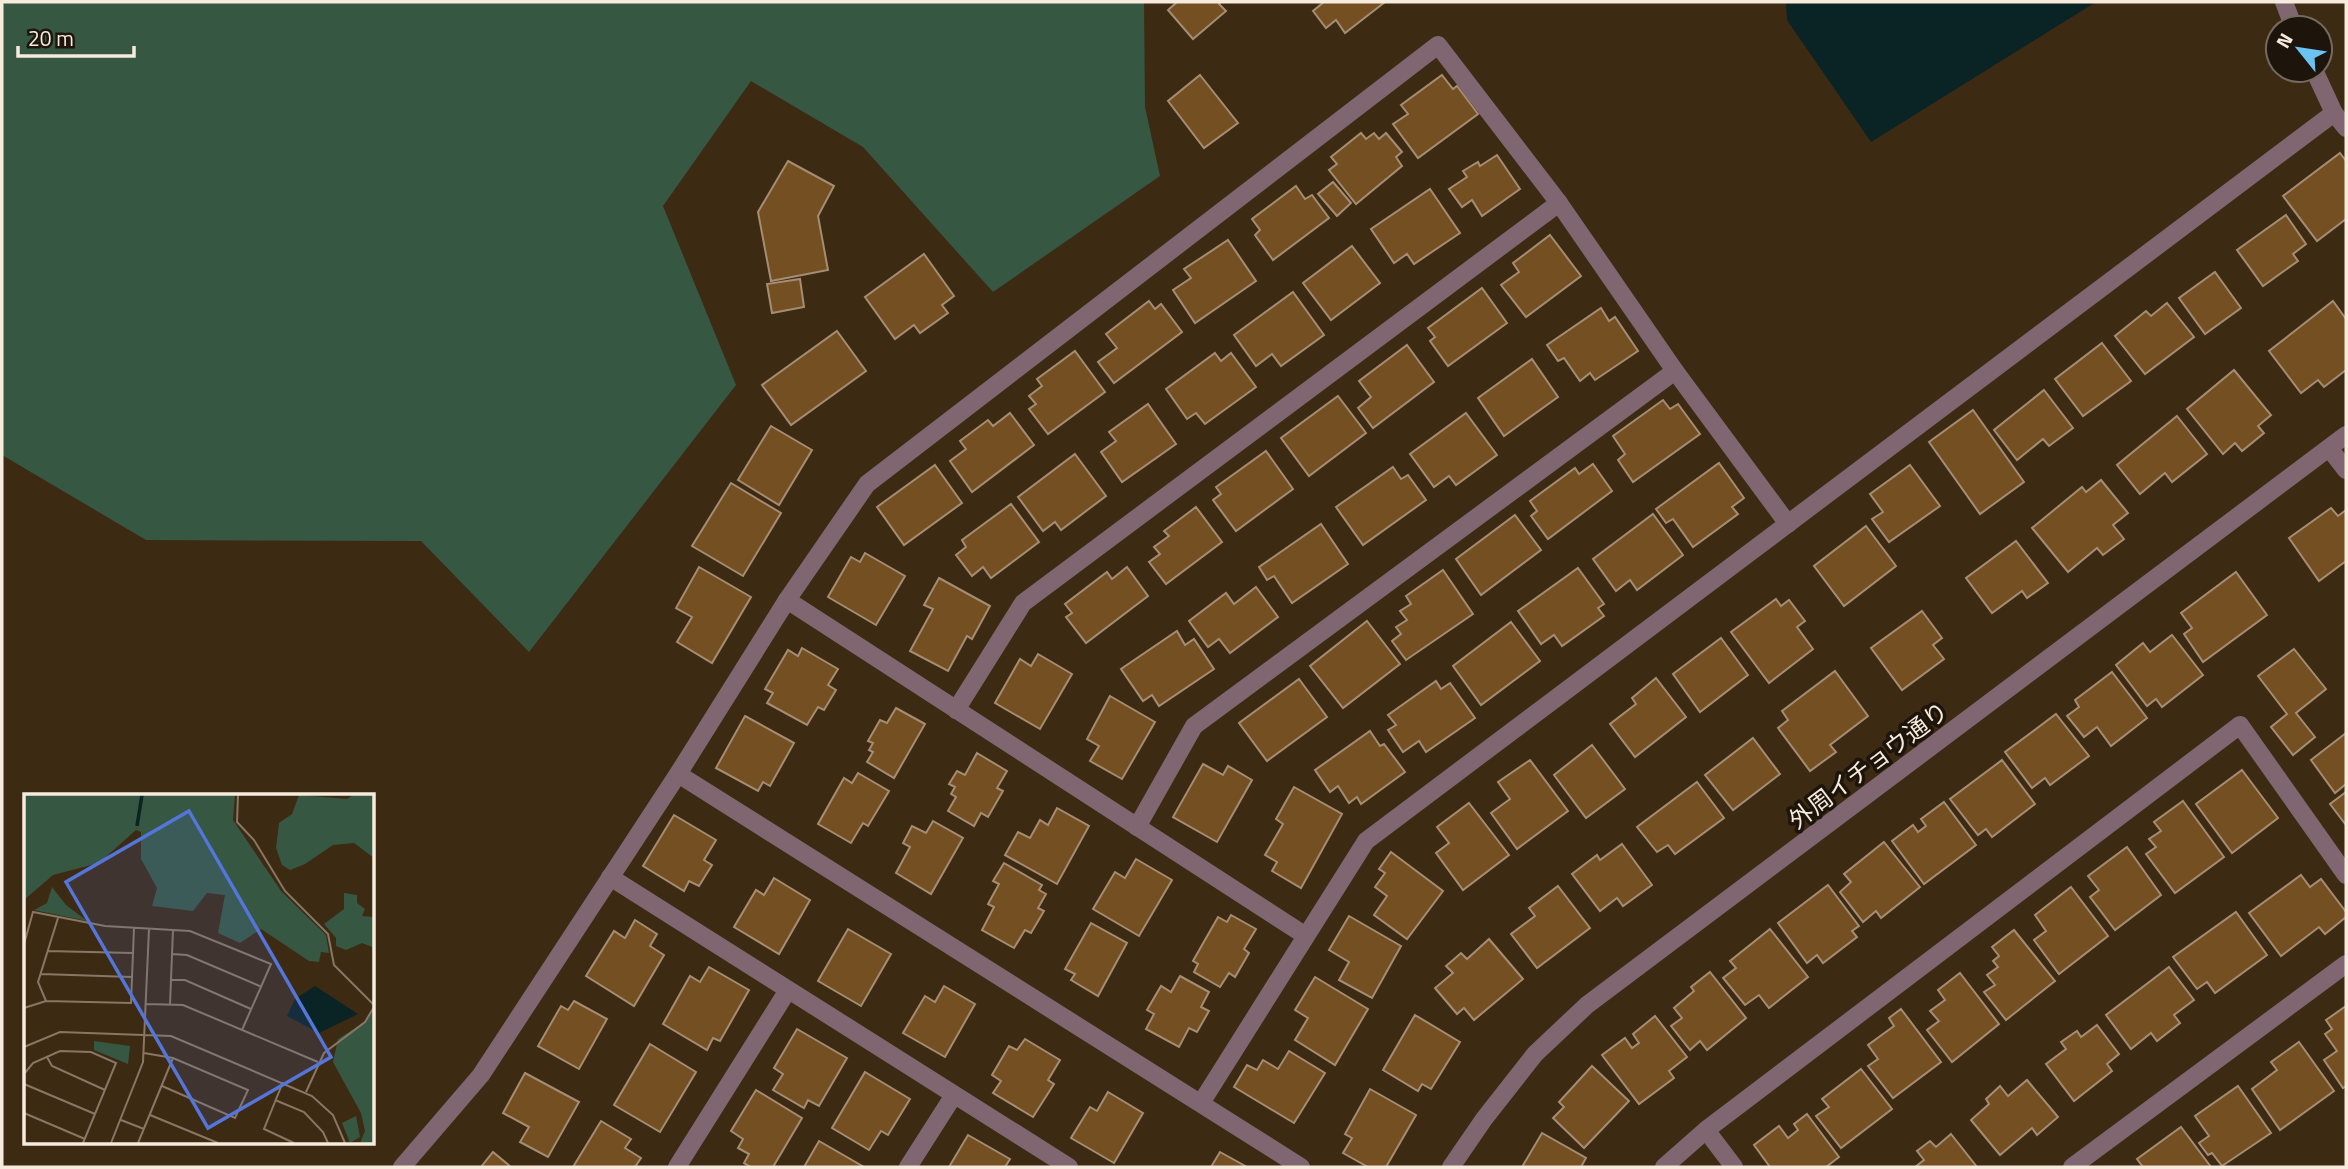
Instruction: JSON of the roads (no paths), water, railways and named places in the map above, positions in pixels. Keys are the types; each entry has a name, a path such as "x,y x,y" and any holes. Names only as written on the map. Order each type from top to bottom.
{"street":[{"path":"402,1167 481,1075 678,774 787,600 867,484 1438,45 1559,203 1675,371 1788,524"},
{"path":"2321,84 2334,113 2346,128"},
{"path":"1201,1103 1366,841 2334,113"},
{"path":"956,709 1023,603 1559,203"},
{"path":"1137,827 1194,726 1675,371"},
{"name":"外周イチョウ通り","path":"1451,1167 1484,1119 1535,1054 1587,1005 2231,524 2346,435"},
{"path":"2329,448 2346,470"},
{"path":"787,600 1306,936"},
{"path":"1664,1167 1706,1130 2240,725 2346,875"},
{"path":"678,774 1301,1167"},
{"path":"610,877 1069,1167"},
{"path":"2072,1167 2346,964"},
{"path":"677,1167 788,989"},
{"path":"908,1167 954,1095"},
{"path":"1706,1130 1734,1167"}],"water":[{"path":"1786,2 2096,2 1871,142 1787,20"}]}
